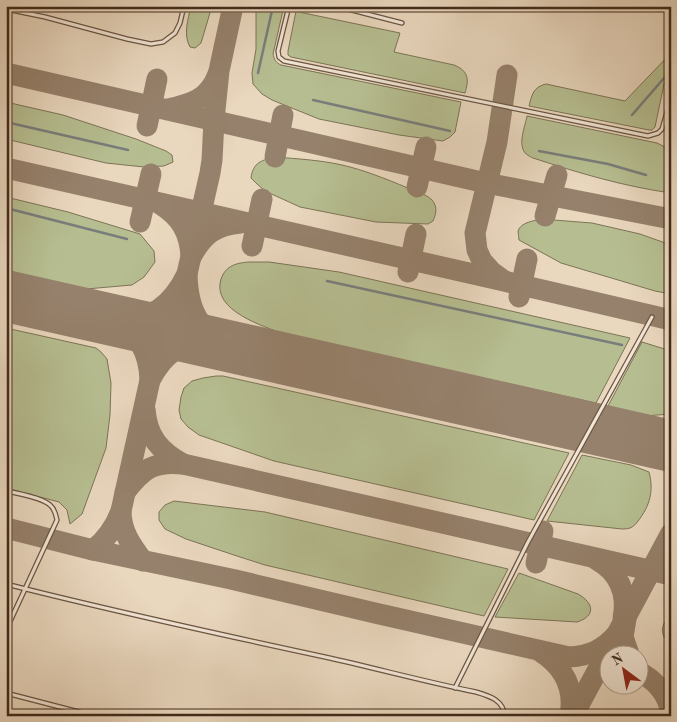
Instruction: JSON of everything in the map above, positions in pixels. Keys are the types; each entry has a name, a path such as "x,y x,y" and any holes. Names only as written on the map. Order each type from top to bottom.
{"lane":[{"path":"6,9 151,44 163,42 175,33 180,23 184,6"},
{"path":"289,6 278,51 279,57 284,61 648,136 658,133 662,129 671,98"},
{"path":"336,6 402,23"},
{"path":"455,688 528,542 652,316"},
{"path":"6,491 50,504 57,520 6,630"},
{"path":"6,584 225,636 476,692 492,697 500,703 505,716"},
{"path":"6,693 76,714 83,713"},
{"path":"89,714 95,716"}],"green space":[{"path":"191,6 212,6 201,43 195,48 190,47 187,37"},
{"path":"256,6 284,6 273,54 279,64 461,102 455,132 443,141 399,135 319,119 262,94 253,84 252,73 256,49"},
{"path":"297,6 300,6 299,12 400,33 394,52 459,67 467,76 465,93 291,57 288,55 288,51"},
{"path":"671,53 671,75 664,84 655,127 652,130 529,106 536,89 546,84 625,101"},
{"path":"6,102 63,115 136,139 166,151 172,155 173,162 164,166 144,167 106,163 6,139"},
{"path":"527,116 657,143 671,150 671,193 635,187 567,169 531,157 526,154 522,146 522,136"},
{"path":"276,157 334,163 358,169 420,193 430,198 434,203 436,213 433,221 428,224 376,222 300,207 265,191 251,178 256,165 266,159"},
{"path":"6,197 68,212 140,234 154,251 155,262 144,277 132,285 86,289 6,271"},
{"path":"541,219 592,223 640,234 671,245 671,294 561,263 519,240 518,231 522,226 528,222"},
{"path":"269,262 339,272 630,338 596,403 286,335 265,327 242,316 231,308 224,300 220,290 223,274 229,268 236,264"},
{"path":"6,328 96,348 107,359 111,383 106,448 82,514 70,524 67,510 59,502 6,488"},
{"path":"642,342 671,351 671,414 644,416 608,406"},
{"path":"216,376 569,453 534,520 274,461 199,435 181,419 179,410 181,397 184,388 192,381"},
{"path":"582,455 631,465 649,472 650,498 645,510 633,526 622,529 547,521"},
{"path":"174,501 265,512 508,569 484,616 265,565 186,539 165,529 159,520 159,512 165,505"},
{"path":"519,573 578,594 590,605 590,613 577,622 495,617"},
{"path":"671,616 671,642 664,637 662,631 666,620"}],"waterway":[{"path":"258,73 273,6"},
{"path":"632,115 671,70"},
{"path":"313,100 450,131"},
{"path":"6,122 128,150"},
{"path":"539,151 608,164 646,175"},
{"path":"6,208 127,239"},
{"path":"327,281 622,345"}],"taxiway":[{"path":"93,550 110,532 121,511 150,380 184,287 210,173 219,71 233,6"},
{"path":"6,73 486,183 671,219"},
{"path":"168,109 192,102 204,95 210,89 218,74"},
{"path":"503,280 482,261 477,250 475,233 497,142 507,75"},
{"path":"147,126 157,79"},
{"path":"275,157 283,115"},
{"path":"417,187 426,147"},
{"path":"6,168 671,320"},
{"path":"140,222 151,174"},
{"path":"545,216 557,175"},
{"path":"252,246 262,199"},
{"path":"160,204 174,214 183,226 189,240 191,257 200,243 211,232 224,226 241,223"},
{"path":"408,272 416,234"},
{"path":"519,297 527,259"},
{"path":"113,321 138,318 158,310 174,295 187,274 190,300 198,320 213,335 236,349"},
{"path":"113,321 130,331 141,344 145,352 150,380 161,362 174,351 190,345 212,343"},
{"path":"125,492 143,472 156,465 183,464 168,454 156,442 149,428 145,409"},
{"path":"643,440 671,455"},
{"path":"183,464 671,575"},
{"path":"121,511 125,531 143,561"},
{"path":"6,528 93,550 231,579 569,657 595,651 606,645 616,635"},
{"path":"536,563 543,531"},
{"path":"573,716 671,533"},
{"path":"597,560 611,571 620,584 624,600 623,618"},
{"path":"625,644 623,637 626,619"},
{"path":"541,652 556,665 566,680 571,697 570,716"},
{"path":"650,679 661,690 671,712"}],"runway":[{"path":"6,296 671,446"}]}
